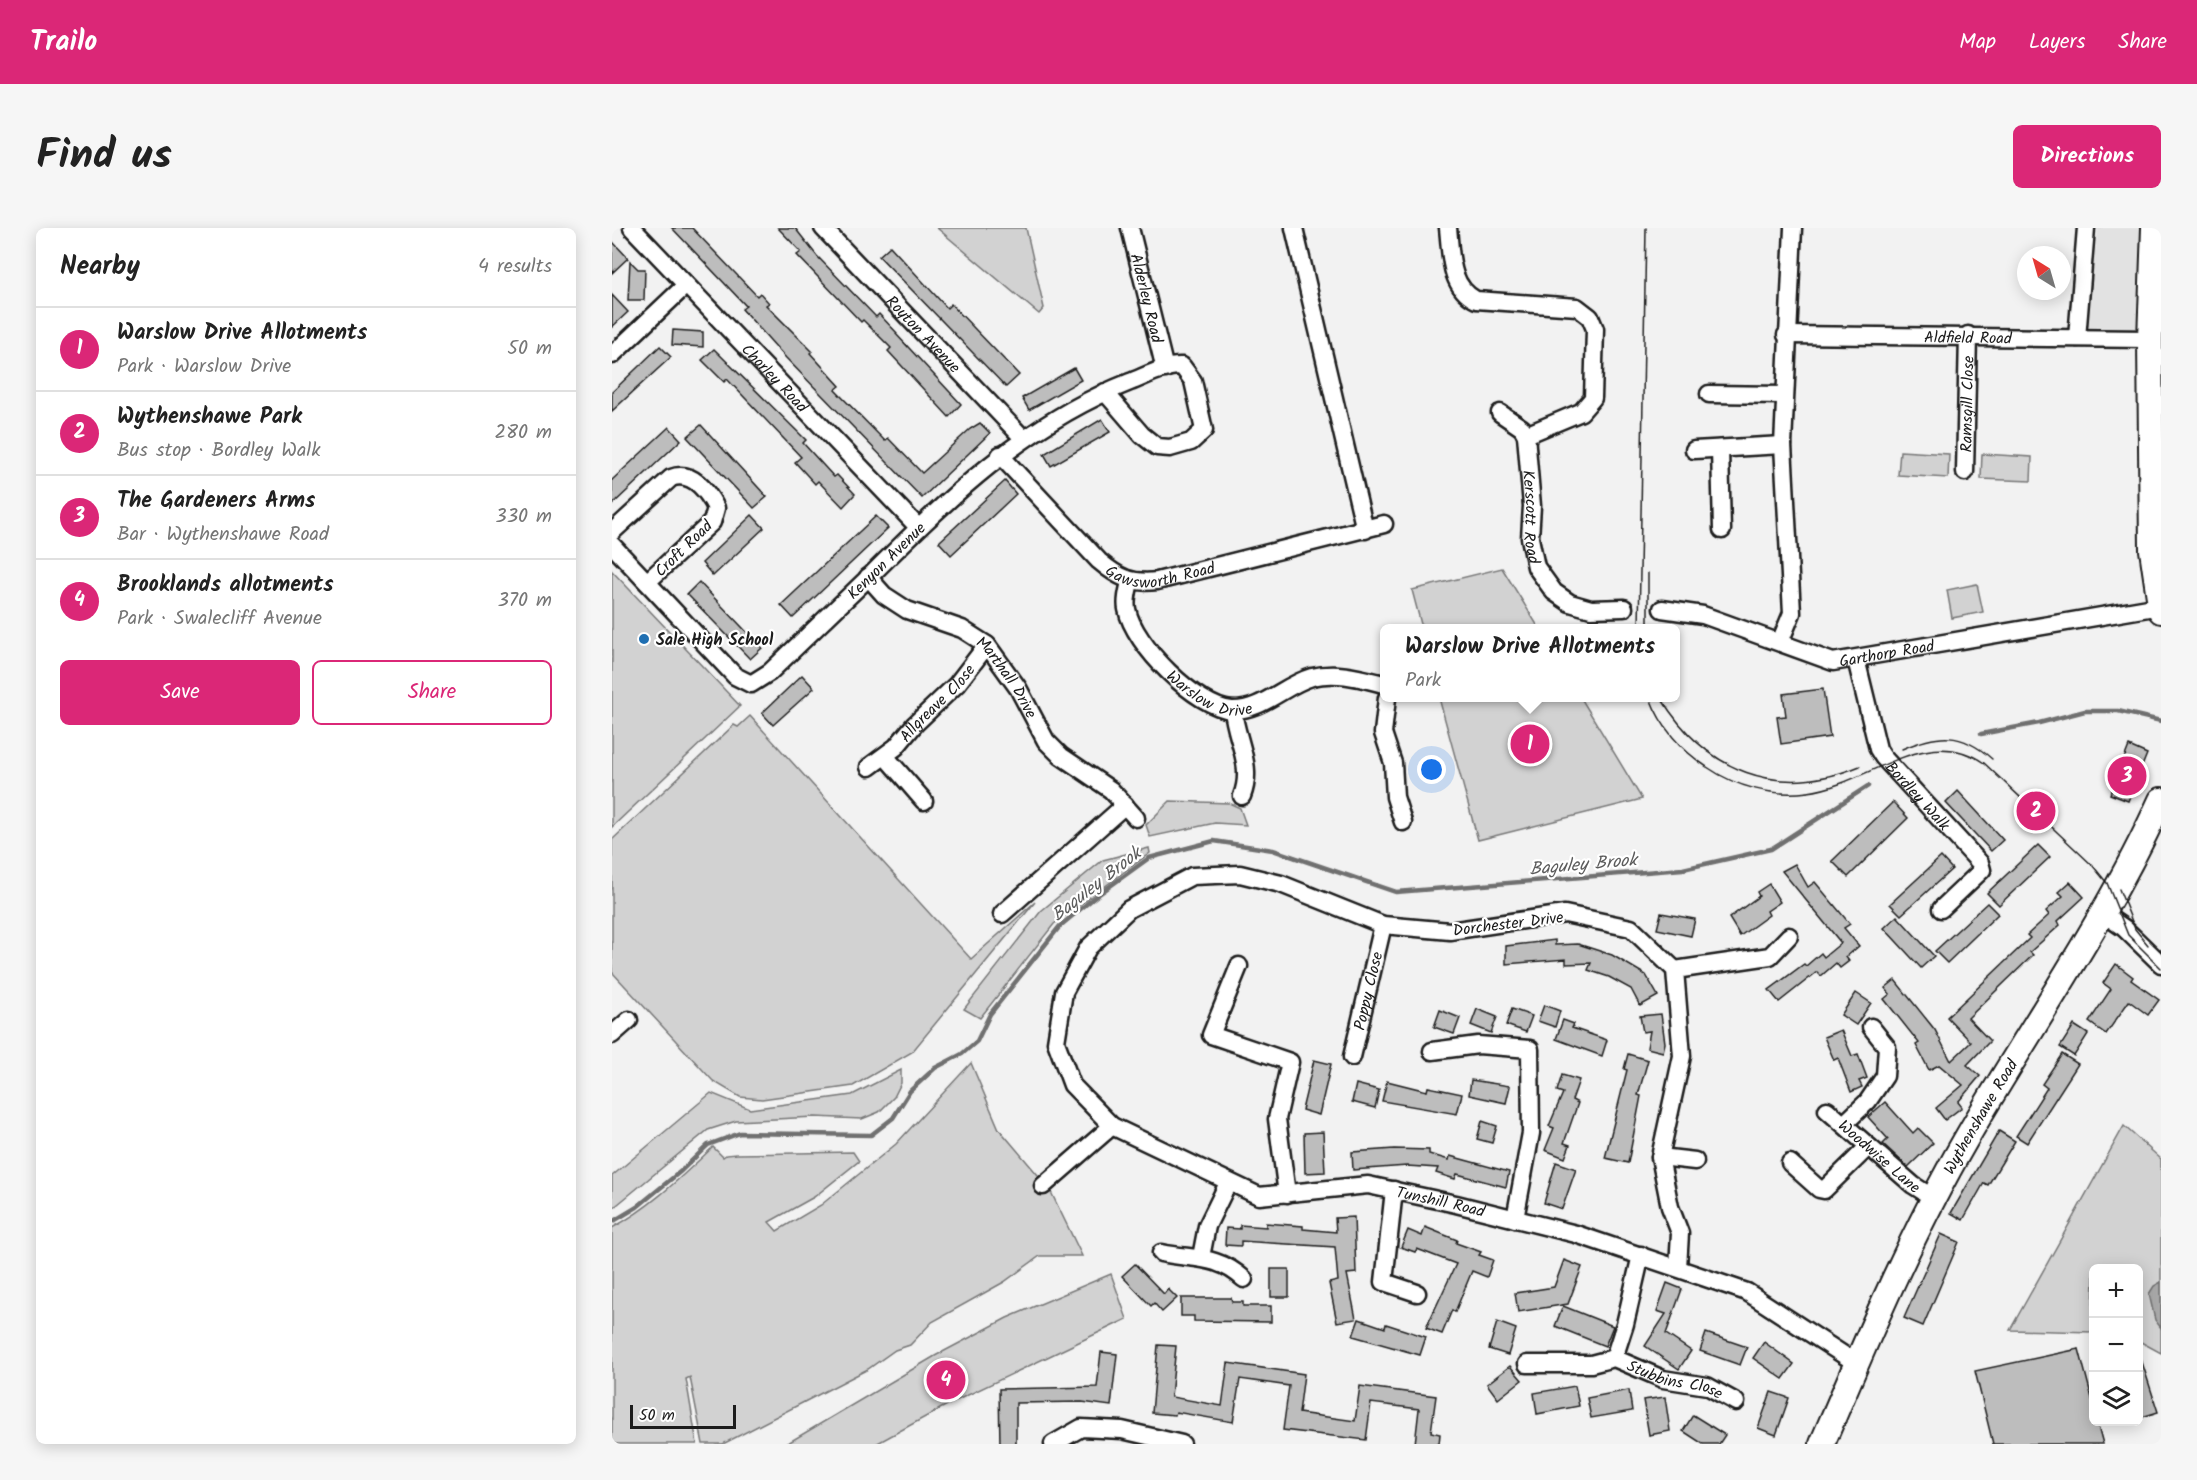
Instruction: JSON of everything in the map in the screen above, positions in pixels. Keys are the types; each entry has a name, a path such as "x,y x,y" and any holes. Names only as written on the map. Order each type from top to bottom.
{"main road":[{"path":"2156,244 2150,339 2152,550 2161,608"},
{"name":"Wythenshawe Road","path":"1822,1444 1893,1282 1965,1141 2136,856 2161,800"}],"street":[{"name":"Chorley Road","path":"632,228 918,527"},
{"name":"Royton Avenue","path":"823,228 1023,438"},
{"name":"Alderley Road","path":"1130,228 1166,369"},
{"path":"1294,228 1365,530"},
{"path":"1448,228 1453,271 1459,286 1471,298 1577,307 1590,317 1596,329 1593,398 1588,406 1571,417 1526,435 1522,428 1500,413"},
{"path":"1662,609 1703,615 1780,642 1792,613 1783,445 1783,395 1793,228"},
{"path":"2077,338 2086,228"},
{"path":"612,355 686,285"},
{"name":"Aldfield Road","path":"1786,335 1968,335 2150,339"},
{"name":"Ramsgill Close","path":"1965,472 1968,335"},
{"path":"1105,392 1151,444 1170,448 1191,442 1198,439 1204,430 1193,381 1186,368 1182,366 1166,369"},
{"name":"Kenyon Avenue","path":"751,684 770,672 918,527 1000,455 1023,438 1105,392 1166,369"},
{"path":"1709,394 1783,395"},
{"name":"Kerscott Road","path":"1526,435 1532,506 1530,538 1536,567 1554,592 1570,603 1591,609 1624,608"},
{"path":"1694,450 1783,445"},
{"path":"1720,448 1722,530"},
{"name":"Gawsworth Road","path":"1000,455 1099,561 1114,574 1130,582 1157,581 1384,524"},
{"name":"Croft Road","path":"612,532 671,478 679,475 688,476 697,482 711,498 716,508 712,522 647,582"},
{"name":"Croft Road","path":"612,544 735,676 751,684"},
{"name":"Marthall Drive","path":"868,577 884,595 907,610 962,629 987,645 1018,688 1046,741 1061,756 1111,790 1130,811 1002,914"},
{"name":"Warslow Drive","path":"1130,582 1127,610 1136,631 1147,648 1196,694 1215,706 1233,710 1246,709 1312,677 1346,675 1380,683"},
{"name":"Garthorp Road","path":"1780,642 1833,662 1905,648 2161,608"},
{"name":"Allgreave Close","path":"869,767 885,756 957,684 987,645"},
{"name":"Bordley Walk","path":"1856,659 1878,749 1980,863 1982,870 1941,909"},
{"path":"1387,702 1383,733 1393,763 1395,797 1403,822"},
{"path":"1233,710 1235,731 1248,775 1242,796"},
{"path":"885,756 924,801"},
{"name":"Dorchester Drive","path":"1056,1042 1064,992 1088,948 1129,909 1192,876 1240,874 1281,884 1383,925 1450,931 1565,914 1630,928 1675,970"},
{"path":"2102,913 2124,928 2161,964"},
{"name":"Poppy Close","path":"1352,1057 1383,925"},
{"path":"1678,1268 1680,1233 1670,1207 1660,1157 1682,1056 1675,970 1770,956 1789,936"},
{"path":"1239,966 1211,1035 1290,1062 1277,1119 1287,1194"},
{"path":"612,1035 629,1020"},
{"path":"1844,1124 1869,1101 1885,1076 1887,1047 1871,1027"},
{"name":"Tunshill Road","path":"1056,1042 1072,1085 1112,1126 1258,1196 1368,1185 1515,1220 1641,1255 1747,1292 1856,1363"},
{"path":"1432,1051 1478,1046 1530,1049 1531,1133 1515,1220"},
{"name":"Woodwise Lane","path":"1827,1110 1912,1185 1935,1199"},
{"path":"1043,1186 1112,1126"},
{"path":"1790,1163 1819,1189 1824,1190 1868,1147"},
{"path":"1660,1157 1695,1161"},
{"path":"1201,1257 1207,1226 1228,1183"},
{"path":"1394,1190 1384,1282 1417,1293"},
{"path":"1161,1253 1184,1258 1201,1257 1225,1265 1244,1279"},
{"name":"Stubbins Close","path":"1614,1358 1625,1324 1641,1255"},
{"name":"Stubbins Close","path":"1527,1364 1591,1364 1614,1358 1664,1379 1707,1386 1736,1402"},
{"path":"1053,1444 1081,1428 1122,1430 1182,1444"}],"shaded area":[{"path":"937,228 1026,228 1044,308 1039,314"},
{"path":"2098,228 2151,228 2141,330 2085,330"},
{"path":"1900,451 1949,454 1948,478 1898,475"},
{"path":"1982,454 2032,457 2031,481 1981,479"},
{"path":"1502,568 1537,624 1421,624 1412,590"},
{"name":"Sale High School","path":"612,571 740,706 612,827"},
{"path":"1977,584 1983,612 1952,618 1947,590"},
{"path":"1440,702 1583,702 1642,799 1478,840"},
{"path":"750,716 971,959 1035,902 912,1052 853,1086 762,1099 740,1097 713,1081 612,972 612,840 734,725 738,727"},
{"path":"1170,801 1229,803 1240,808 1246,825 1215,823 1150,837 1146,825"},
{"path":"1149,848 1150,853 1054,924 980,1018 964,1009 1041,911 1103,860"},
{"path":"971,1063 999,1129 1049,1188 1082,1256 1040,1256 1004,1282 932,1322 910,1345 895,1350 868,1369 723,1444 703,1444 690,1377 686,1379 697,1444 612,1444 612,1228 677,1181 713,1147 723,1157 737,1154 853,1152 859,1161 814,1197 769,1222 777,1231 821,1205 896,1144"},
{"path":"901,1070 901,1083 894,1097 879,1112 862,1119 815,1117 736,1121 708,1130 612,1209 612,1176 711,1093 750,1109 852,1095"},
{"path":"2124,1126 2161,1159 2161,1353 2143,1343 2143,1264 2089,1264 2089,1332 2010,1330"},
{"path":"1111,1274 1127,1319 949,1404 876,1444 786,1444 935,1356 1007,1318"},
{"path":"2161,1282 2161,1328 2155,1320 2149,1294 2154,1286"}],"building":[{"path":"672,228 692,228 757,296 760,293 769,303 766,305 812,351 810,353 840,386 835,390 885,441 888,438 922,473 970,429 980,423 990,433 922,498 786,358 742,309 746,306"},
{"path":"778,228 795,228 817,256 876,317 879,314 897,333 961,404 949,417 888,351 891,348 863,320 861,322 797,255 801,252"},
{"path":"612,241 628,258 612,273"},
{"path":"890,246 947,308 951,304 1019,375 1006,387 879,256"},
{"path":"630,261 638,269 645,269 644,300 628,300"},
{"path":"612,295 628,312 612,327"},
{"path":"673,330 703,332 703,347 672,345"},
{"path":"660,346 671,357 612,411 612,392"},
{"path":"714,349 806,440 803,443 834,477 837,475 855,494 843,507 818,481 815,484 795,462 801,457 727,379 724,382 702,360"},
{"path":"1074,368 1081,380 1029,410 1022,398"},
{"path":"1102,419 1110,432 1051,466 1044,454"},
{"path":"701,425 767,497 754,508 687,437"},
{"path":"669,427 681,440 612,505 612,480"},
{"path":"1005,481 1016,494 951,555 939,542"},
{"path":"752,515 764,528 713,576 702,563"},
{"path":"876,516 888,528 793,618 781,605"},
{"path":"699,582 762,648 750,659 687,594"},
{"path":"802,675 814,688 773,725 762,713"},
{"path":"1823,689 1830,737 1781,744 1777,717 1786,716 1783,694"},
{"path":"2129,746 2147,754 2128,801 2110,794"},
{"path":"1958,791 2003,840 1991,851 1946,803"},
{"path":"1893,802 1908,818 1848,877 1832,861"},
{"path":"2038,845 2050,857 1999,905 1987,893"},
{"path":"1941,857 1952,869 1901,915 1890,904"},
{"path":"1795,864 1808,887 1815,882 1850,924 1844,928 1859,946 1846,957 1849,961 1840,968 1836,963 1821,976 1817,972 1779,1002 1769,990 1804,964 1806,966 1821,953 1824,957 1841,943 1782,871"},
{"path":"2070,882 2084,897 2058,921 2060,925 2030,952 2033,955 1968,1018 1990,1041 1967,1065 1980,1076 1958,1102 1962,1107 1945,1120 1936,1108 1963,1085 1939,1065 1929,1070 1916,1045 1919,1043 1884,999 1890,994 1885,988 1895,980 1935,1030 1951,1061 1971,1042 1947,1017 2030,938 2027,935 2049,915 2046,911 2063,896 2059,892"},
{"path":"1769,884 1780,902 1767,911 1769,915 1740,936 1729,918 1759,896 1757,892"},
{"path":"1987,903 1998,914 1947,963 1935,951"},
{"path":"1661,913 1695,919 1691,936 1657,929"},
{"path":"1897,916 1934,956 1921,968 1884,928"},
{"path":"1555,940 1555,945 1578,944 1612,955 1646,975 1658,996 1640,1006 1631,989 1609,977 1588,970 1591,963 1566,964 1566,959 1506,964 1506,946"},
{"path":"2116,964 2133,977 2131,980 2159,1000 2148,1015 2129,1001 2106,1034 2089,1022 2111,989 2103,983"},
{"path":"1856,993 1871,1003 1856,1025 1841,1015"},
{"path":"1544,1005 1560,1011 1555,1027 1538,1021"},
{"path":"1477,1009 1497,1017 1491,1033 1471,1025"},
{"path":"1512,1009 1532,1016 1526,1032 1506,1025"},
{"path":"1440,1010 1460,1018 1454,1034 1434,1027"},
{"path":"1661,1014 1665,1043 1663,1052 1647,1048 1650,1031 1643,1032 1640,1016"},
{"path":"1563,1020 1574,1024 1572,1028 1607,1040 1602,1056 1556,1039"},
{"path":"2074,1025 2088,1034 2074,1056 2060,1047"},
{"path":"1841,1030 1852,1056 1858,1054 1867,1078 1859,1081 1862,1087 1851,1092 1838,1058 1834,1060 1824,1037"},
{"path":"1628,1054 1648,1060 1638,1095 1641,1096 1628,1163 1605,1158 1627,1070 1624,1069"},
{"path":"2062,1054 2078,1064 2027,1143 2016,1136 2047,1088 2042,1084"},
{"path":"1314,1060 1331,1064 1319,1115 1302,1110"},
{"path":"1562,1075 1579,1080 1572,1100 1578,1103 1564,1143 1570,1145 1565,1158 1545,1150 1554,1128 1549,1126 1563,1093 1557,1091"},
{"path":"1471,1080 1510,1086 1506,1103 1469,1095"},
{"path":"1387,1081 1427,1091 1428,1087 1462,1094 1457,1114 1382,1101"},
{"path":"1356,1084 1379,1090 1375,1108 1352,1102"},
{"path":"1885,1102 1913,1133 1918,1128 1933,1143 1908,1167 1883,1144 1888,1139 1868,1117"},
{"path":"1482,1121 1497,1126 1492,1143 1477,1139"},
{"path":"1999,1131 2015,1141 1988,1185 1984,1183 1963,1220 1951,1213"},
{"path":"1323,1132 1325,1172 1305,1173 1304,1133"},
{"path":"1394,1149 1429,1150 1429,1154 1449,1160 1450,1156 1509,1172 1506,1187 1457,1174 1455,1179 1436,1173 1438,1168 1407,1166 1353,1170 1352,1152"},
{"path":"1556,1162 1576,1169 1562,1209 1544,1203"},
{"path":"1354,1217 1356,1273 1347,1274 1356,1319 1337,1322 1329,1283 1338,1281 1335,1247 1241,1241 1241,1246 1225,1245 1226,1228 1240,1229 1240,1225 1266,1227 1266,1223 1336,1232 1335,1218"},
{"path":"1425,1227 1457,1240 1456,1243 1481,1252 1479,1255 1493,1260 1487,1277 1472,1271 1455,1312 1452,1310 1442,1334 1426,1328 1456,1264 1417,1249 1415,1252 1401,1247 1408,1230 1422,1236"},
{"path":"1941,1234 1959,1242 1923,1326 1904,1318"},
{"path":"1564,1260 1582,1267 1568,1304 1518,1312 1515,1293 1554,1287"},
{"path":"1135,1264 1164,1294 1168,1289 1177,1298 1162,1312 1154,1303 1151,1306 1122,1276"},
{"path":"1271,1269 1289,1269 1289,1297 1271,1297"},
{"path":"1667,1283 1682,1289 1666,1334 1691,1351 1679,1369 1645,1346 1666,1314 1657,1311"},
{"path":"1181,1298 1231,1298 1232,1302 1243,1302 1243,1306 1271,1306 1271,1322 1194,1321 1194,1316 1181,1316"},
{"path":"1563,1306 1613,1326 1605,1346 1555,1326"},
{"path":"1359,1319 1385,1328 1386,1324 1426,1337 1420,1355 1353,1336"},
{"path":"1497,1322 1516,1329 1508,1355 1489,1349"},
{"path":"1706,1333 1747,1347 1740,1365 1700,1351"},
{"path":"1764,1342 1794,1364 1783,1379 1753,1358"},
{"path":"1158,1345 1176,1346 1171,1397 1222,1406 1228,1363 1304,1374 1299,1413 1355,1421 1360,1386 1436,1396 1431,1432 1440,1434 1439,1444 1415,1444 1419,1409 1371,1403 1366,1440 1283,1430 1289,1386 1240,1379 1233,1422 1176,1412 1175,1415 1152,1413"},
{"path":"2079,1349 2089,1387 2089,1426 2098,1426 2103,1444 1993,1444 1975,1371"},
{"path":"1101,1352 1117,1354 1111,1406 1082,1402 1016,1403 1016,1444 1000,1444 999,1389 1097,1387"},
{"path":"2143,1365 2158,1412 2143,1417"},
{"path":"1510,1366 1522,1380 1498,1399 1487,1384"},
{"path":"1575,1386 1579,1406 1537,1414 1534,1393"},
{"path":"1629,1390 1632,1411 1591,1418 1587,1398"},
{"path":"1771,1392 1789,1398 1776,1435 1758,1428"},
{"path":"1665,1397 1670,1431 1649,1435 1643,1400"},
{"path":"1693,1415 1725,1435 1719,1444 1703,1444 1683,1431"}],"waterway":[{"name":"Baguley Brook","path":"1981,734 2085,711 2118,711 2161,721"},
{"name":"Baguley Brook","path":"612,1222 637,1207 681,1171 708,1145 740,1133 871,1135 893,1118 910,1091 935,1068 962,1054 977,1041 990,1014 1060,926 1149,858 1214,841 1273,850 1396,892 1683,869 1771,849 1868,786"}],"tram line":[{"path":"1639,624 1646,228"},
{"path":"1648,573 1648,624"},
{"path":"1652,702 1660,719 1673,737 1698,760 1730,780 1768,792 1808,792 1830,787 1919,752 1941,749 1962,752 1984,763 2093,866 2107,883 2128,935 2161,968"},
{"path":"1664,702 1679,724 1700,745 1722,761 1747,772 1773,779 1800,780 1830,776 1860,766"},
{"path":"1902,749 1927,740 1949,738 1970,744 1992,759"},
{"path":"2119,889 2135,929 2148,945"}],"place":[{"name":"Sale High School","path":"644,639"},
{"name":"Warslow Drive Allotments","path":"1530,744"},
{"name":"The Gardeners Arms","path":"2127,776"},
{"name":"Wythenshawe Park","path":"2036,811"},
{"name":"Brooklands allotments","path":"946,1380"}]}
